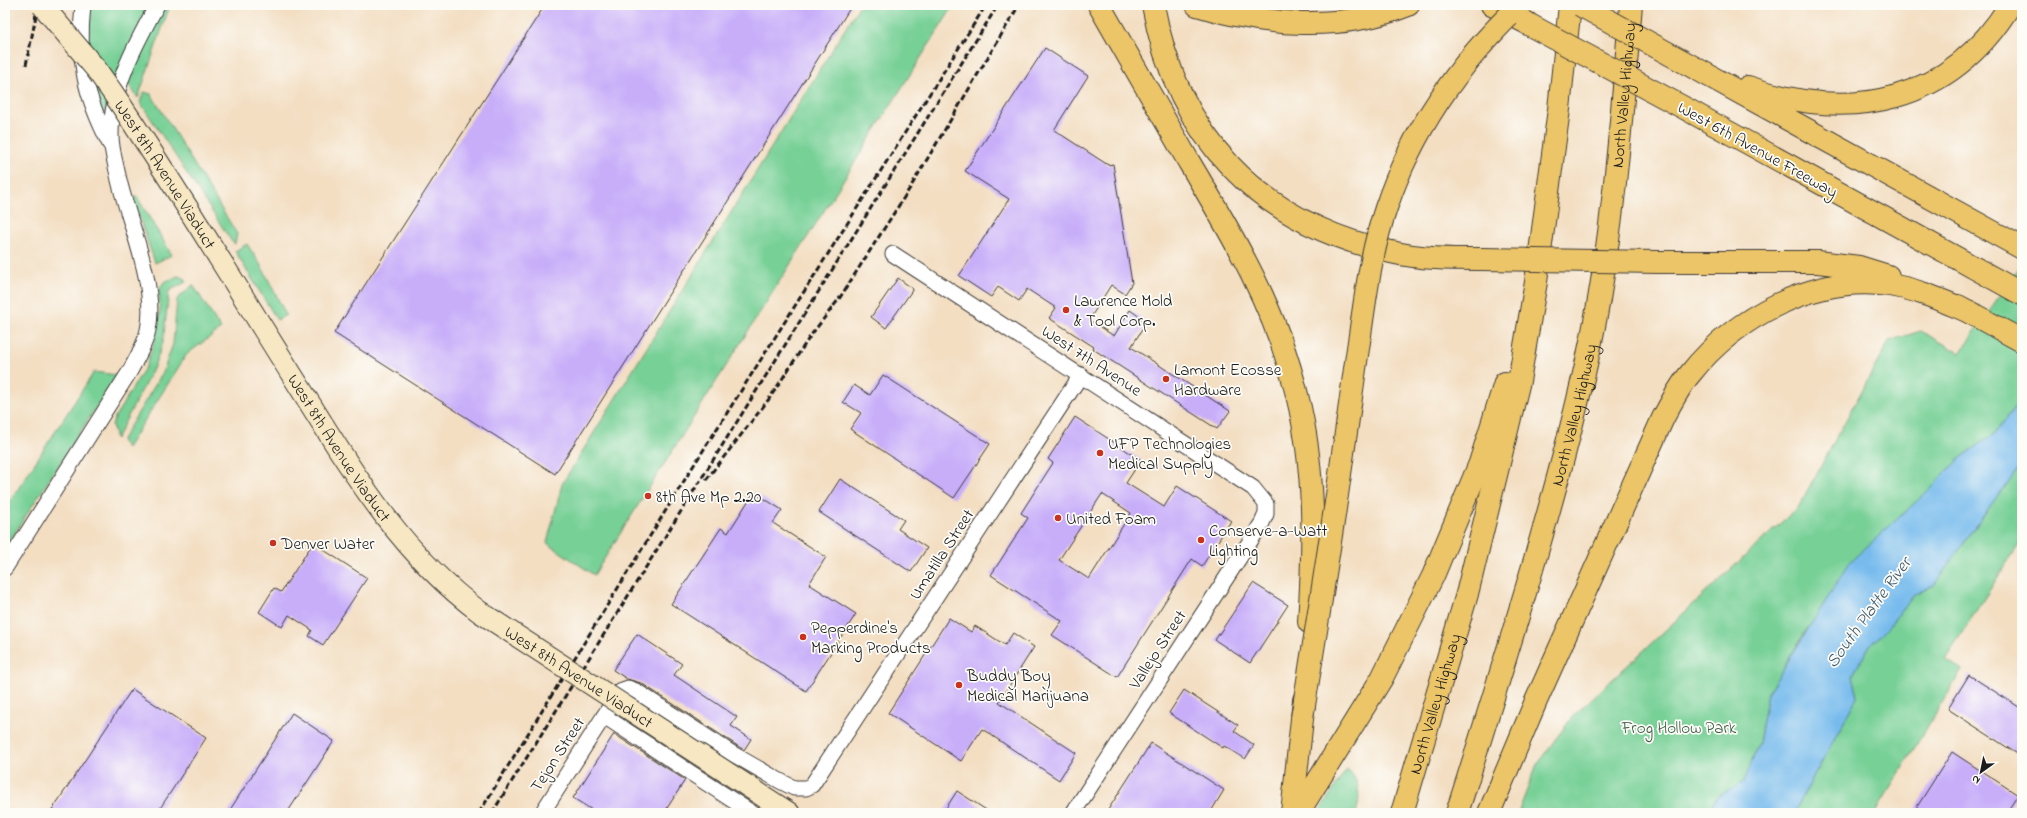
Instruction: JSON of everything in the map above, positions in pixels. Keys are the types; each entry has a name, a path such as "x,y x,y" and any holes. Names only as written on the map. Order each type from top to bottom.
{"highway":[{"path":"1099,5 1246,260 1267,305 1293,377 1305,430 1313,506 1312,575 1302,718 1292,813"},
{"path":"1153,5 1164,51 1181,96 1203,134 1218,154 1249,183 1300,218 1358,244 1410,256 1481,259 1658,262 1818,262 1859,267 1907,282 1972,313 2022,341"},
{"path":"1197,5 1248,18 1302,23 1354,20 1408,5"},
{"name":"West 6th Avenue Freeway","path":"1492,5 1524,14 1690,112 2022,294"},
{"name":"North Valley Highway","path":"1402,813 1442,682 1478,554 1519,381 1536,282 1559,109 1570,5"},
{"path":"1580,5 2019,246"},
{"name":"North Valley Highway","path":"1457,813 1514,634 1555,489 1588,352 1602,277 1618,152 1630,5"},
{"path":"1695,68 1761,91 1810,102 1833,104 1874,101 1910,92 1926,85 1956,67 1992,32 2010,5"},
{"path":"1302,718 1364,305 1375,247 1385,209 1418,133 1439,100 1482,45 1524,14"},
{"path":"1298,813 1382,678 1432,576 1480,463 1536,282"},
{"path":"1489,813 1536,701 1663,418 1682,385 1699,364 1723,341 1764,312 1788,300 1838,285 1861,283 1889,285 1918,292 1972,313"}],"main road":[{"name":"West 8th Avenue Viaduct","path":"42,5 91,63 113,93 358,480 414,553 448,587 480,612 789,813"}],"street":[{"path":"83,5 80,35 83,73 96,114 112,147"},
{"path":"5,568 130,371 141,351 148,330 150,311 148,281 125,204 112,147 112,120 118,88 134,51 157,5"},
{"name":"West 7th Avenue","path":"893,254 1254,488 1266,504"},
{"name":"Umatilla Street","path":"604,716 620,691 628,688 636,691 733,754 780,781 794,788 812,785 1081,375"},
{"name":"Vallejo Street","path":"1073,813 1262,523 1266,514 1266,504"},
{"path":"604,716 752,813"},
{"name":"Tejon Street","path":"542,813 604,716"}],"green space":[{"path":"89,5 149,5 104,113 101,112 83,39"},
{"path":"164,5 170,5 138,98 126,81"},
{"path":"860,5 954,5 594,575 547,543 562,484"},
{"path":"144,92 151,94 237,234 235,244 232,242 140,102"},
{"path":"135,196 172,255 155,263 133,199"},
{"path":"247,244 262,267 286,315 277,320 235,251"},
{"name":"Frog Hollow Park","path":"2022,263 2022,397 1994,434 1958,460 1928,491 1807,629 1768,693 1759,743 1744,782 1717,797 1707,813 1518,813 1537,764 1572,717 1799,506 1889,341 1921,331 1960,353"},
{"path":"178,276 186,279 186,282 169,291 163,343 153,369 116,439 112,425 115,417 146,366 155,339 160,311 159,290 164,282"},
{"path":"193,285 221,329 187,354 127,448 121,441 163,372 173,344 177,299"},
{"path":"94,372 117,375 5,548 5,509"},
{"path":"2022,466 2022,540 1945,659 1962,670 1875,813 1794,813 1857,697 1852,676 1870,645 1883,633 1914,595 1934,585 1996,498"},
{"path":"1347,769 1355,778 1357,783 1359,801 1356,813 1318,813"}],"water":[{"name":"South Platte River","path":"2022,397 2022,466 1996,498 1934,585 1914,595 1883,633 1870,645 1852,676 1857,697 1794,813 1707,813 1717,797 1744,782 1759,743 1768,693 1850,562 1928,491 1958,460 1994,434"}],"building":[{"path":"545,5 852,5 555,474 334,333"},
{"path":"1045,48 1088,76 1054,130 1108,165 1113,164 1132,283 1125,294 1111,285 1089,320 1114,336 1130,310 1147,322 1131,347 1230,411 1217,429 1093,349 1094,347 1049,318 1056,308 1027,289 1019,301 998,287 991,297 959,276 1009,199 965,171"},
{"path":"898,278 913,289 886,328 871,317"},
{"path":"883,375 990,444 954,498 850,429 861,413 843,402 854,385 870,395"},
{"path":"1075,417 1141,460 1126,483 1164,507 1177,486 1231,521 1202,566 1192,559 1117,677 1052,635 1062,621 991,575 1028,518 1021,513 1053,463 1048,459","holes":["1102,494 1131,513 1089,579 1059,560"]},
{"path":"840,479 904,520 898,529 927,548 911,572 819,512"},
{"path":"754,492 782,510 773,523 826,557 809,584 856,614 806,691 671,604 721,528 728,533"},
{"path":"313,543 367,578 323,645 309,636 312,630 289,615 282,627 259,612 274,588 281,592"},
{"path":"1253,583 1288,605 1250,663 1215,640"},
{"path":"949,618 971,632 975,626 1005,645 1013,633 1034,647 999,702 1076,753 1059,780 982,729 961,761 888,713"},
{"path":"637,634 682,664 674,675 737,717 731,726 751,739 744,750 641,683 627,679 613,670"},
{"path":"1969,675 2022,709 2022,757 1948,709"},
{"path":"132,689 206,738 157,813 50,813"},
{"path":"1184,690 1238,725 1234,731 1254,745 1245,759 1224,746 1223,748 1169,713"},
{"path":"292,713 334,741 287,813 228,813"},
{"path":"614,734 685,780 664,813 597,813 573,798"},
{"path":"1151,743 1224,790 1210,813 1106,813"},
{"path":"1952,752 2018,795 2006,813 1913,813"},
{"path":"957,791 991,813 943,813"}],"railway":[{"path":"26,65 37,5"},
{"path":"479,813 692,468 986,5"},
{"path":"492,813 998,5"},
{"path":"706,480 769,399 811,335 839,299 910,188 1019,5"}],"place":[{"name":"Lawrence Mold & Tool Corp.","path":"1066,310"},
{"name":"Lamont Ecosse Hardware","path":"1166,379"},
{"name":"UFP Technologies Medical Supply","path":"1100,453"},
{"name":"8th Ave Mp 2.20","path":"648,496"},
{"name":"United Foam","path":"1058,518"},
{"name":"Conserve-a-Watt Lighting","path":"1201,540"},
{"name":"Denver Water","path":"273,543"},
{"name":"Pepperdine's Marking Products","path":"803,637"},
{"name":"Buddy Boy Medical Marijuana","path":"959,685"}]}
